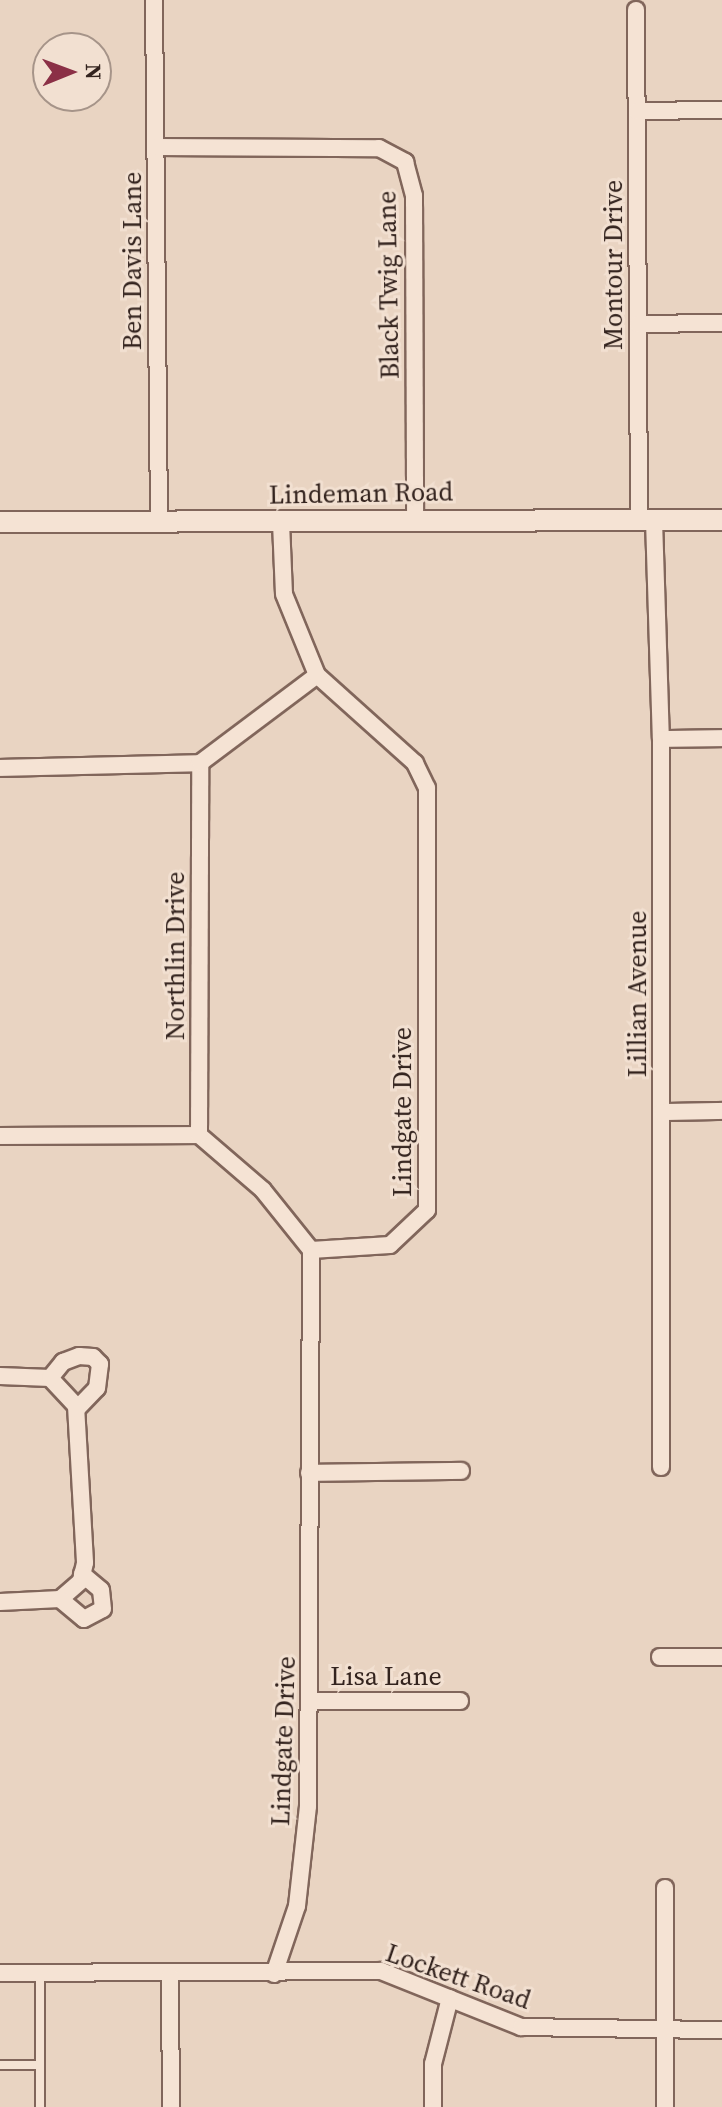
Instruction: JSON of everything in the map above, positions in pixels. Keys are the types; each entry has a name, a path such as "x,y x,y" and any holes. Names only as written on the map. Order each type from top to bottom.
{"street":[{"name":"Ben Davis Lane","path":"154,0 159,522"},
{"name":"Montour Drive","path":"636,10 638,324 647,520"},
{"path":"637,111 722,110"},
{"name":"Black Twig Lane","path":"156,147 370,148 394,152 405,162 414,196 415,518"},
{"path":"638,324 722,323"},
{"name":"Lindeman Road","path":"0,522 415,518 722,520"},
{"name":"Lillian Avenue","path":"647,520 661,739 661,1467"},
{"name":"Lindgate Drive","path":"274,1974 297,1906 312,1701 309,1473 311,1250 390,1245 427,1210 427,788 415,763 317,675 284,594 281,521"},
{"path":"0,768 200,763 317,675"},
{"path":"661,739 722,738"},
{"name":"Northlin Drive","path":"199,1135 200,763"},
{"path":"662,1112 722,1111"},
{"path":"0,1136 199,1135 263,1190 311,1250"},
{"path":"50,1378 63,1362 79,1356 93,1357 100,1364 97,1388 77,1409"},
{"path":"0,1376 50,1378 64,1389 77,1409 82,1574 60,1599"},
{"path":"309,1473 461,1471"},
{"path":"0,1602 60,1599 84,1619 103,1609 101,1590 82,1574"},
{"path":"660,1657 722,1657"},
{"name":"Lisa Lane","path":"312,1701 460,1701"},
{"path":"665,1888 665,2107"},
{"name":"Lockett Road","path":"0,1973 170,1976 381,1971 521,2027 722,2030"},
{"path":"170,1976 171,2107"},
{"path":"433,2107 433,2064 450,1998"}],"lane":[{"path":"40,1974 40,2107"},
{"path":"0,2065 40,2065"}]}
